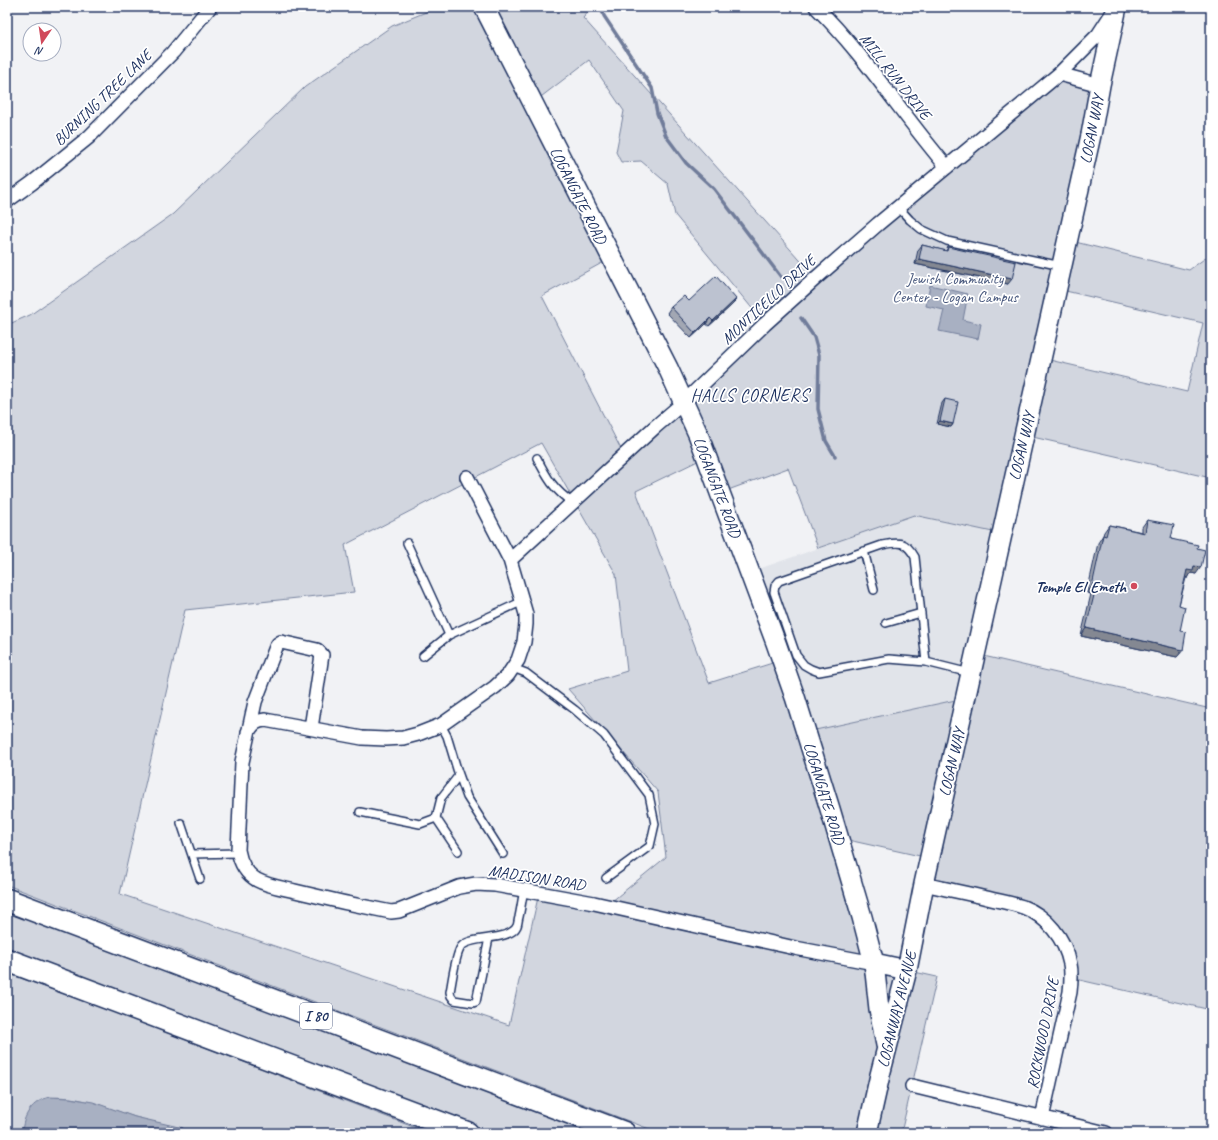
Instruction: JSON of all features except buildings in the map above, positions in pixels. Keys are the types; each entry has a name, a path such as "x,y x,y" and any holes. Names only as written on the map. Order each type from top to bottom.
{"highway":[{"name":"I 80","path":"7,900 624,1133"},
{"path":"7,960 467,1133"}],"street":[{"name":"BURNING TREE LANE","path":"7,201 90,137 173,52 210,7"},
{"name":"LOGANGATE ROAD","path":"484,7 668,368 698,434 771,608 795,697 862,917 874,963 879,1009 887,1050"},
{"name":"MILL RUN DRIVE","path":"816,7 866,63 931,148 947,166"},
{"name":"MONTICELLO DRIVE","path":"510,560 655,426 684,402 765,324 866,234 1059,74 1098,35 1116,7"},
{"name":"LOGAN WAY","path":"924,884 1090,136 1116,7"},
{"path":"1059,74 1100,85"},
{"path":"248,732 254,723 260,720 265,720 362,738 403,738 441,725 496,687 513,668 522,652 526,634 526,619 523,601 510,560 468,478"},
{"name":"MADISON ROAD","path":"311,728 322,655 317,650 281,642 276,647 255,702 242,762 238,852 242,866 256,880 266,884 328,899 391,912 399,911 459,887 476,884 495,885 600,905 795,948 874,963"},
{"name":"LOGANWAY AVENUE","path":"867,1133 907,970 924,884"},
{"name":"ROCKWOOD DRIVE","path":"924,884 1024,908 1048,923 1056,932 1063,944 1070,966 1070,992 1042,1118"},
{"path":"874,963 907,970"},
{"path":"912,1086 1106,1133"}],"lane":[{"path":"898,207 921,229 947,241 1061,266"},
{"path":"537,458 548,480 556,489 573,502"},
{"path":"407,543 449,635"},
{"path":"926,662 915,557 909,547 895,543 882,545 779,581 775,586 771,608 796,655 804,665 811,669 819,672 889,659 926,662 970,673"},
{"path":"864,552 874,590"},
{"path":"423,656 449,635 523,601"},
{"path":"886,623 921,613"},
{"path":"513,668 526,673 575,710 604,735 649,795 655,824 650,846 606,878"},
{"path":"441,725 447,736 467,797 503,854"},
{"path":"458,851 436,818 441,798 459,775"},
{"path":"360,812 420,824 436,818"},
{"path":"181,823 200,879"},
{"path":"192,854 238,852"},
{"path":"489,938 476,1002 473,1003 454,1000 450,996 450,992 457,958 461,948 465,944 489,938 496,938 512,932 517,927 524,890"}],"shaded area":[{"path":"914,515 1002,534 965,698 806,732 750,572"}],"green space":[{"name":"Jewish Community Center - Logan Campus","path":"438,7 593,7 583,18 816,278 1059,74 1100,85 1067,240 1189,270 1211,254 1211,478 1024,435 1002,534 914,515 818,548 788,468 720,493 706,457 636,491 709,683 782,660 806,732 965,698 975,654 1211,709 1211,1010 1071,978 1070,966 1042,918 924,884 929,858 839,838 874,963 937,977 901,1133 660,1133 7,885 7,325 30,315 173,214 305,87 392,26","holes":["589,60 624,111 616,152 621,162 641,161 668,184 675,215 765,324 624,455 542,296 611,258 533,103","1057,289 1203,323 1187,392 1041,358","541,443 616,574 627,671 568,689 658,792 666,857 606,906 539,893 509,1025 120,894 185,610 354,592 345,545"]},
{"path":"7,908 600,1133 490,1133 7,949"},
{"path":"7,973 124,1016 429,1133 187,1133 183,1128 141,1119 90,1102 78,1099 55,1097 43,1099 22,1133 7,1133"}],"water":[{"path":"930,285 968,294 963,320 981,324 978,339 939,331 944,310 926,306"},
{"path":"50,1097 69,1098 93,1102 135,1117 183,1128 187,1133 22,1133 24,1120 33,1105"}],"waterway":[{"path":"601,7 604,16 652,88 657,113 666,136 686,163 714,189 781,277"},
{"path":"801,318 814,337 819,355 818,409 826,441 835,456"}],"place":[{"name":"Temple El Emeth","path":"1134,586"}],"district":[{"name":"HALLS CORNERS","path":"750,395"}]}
